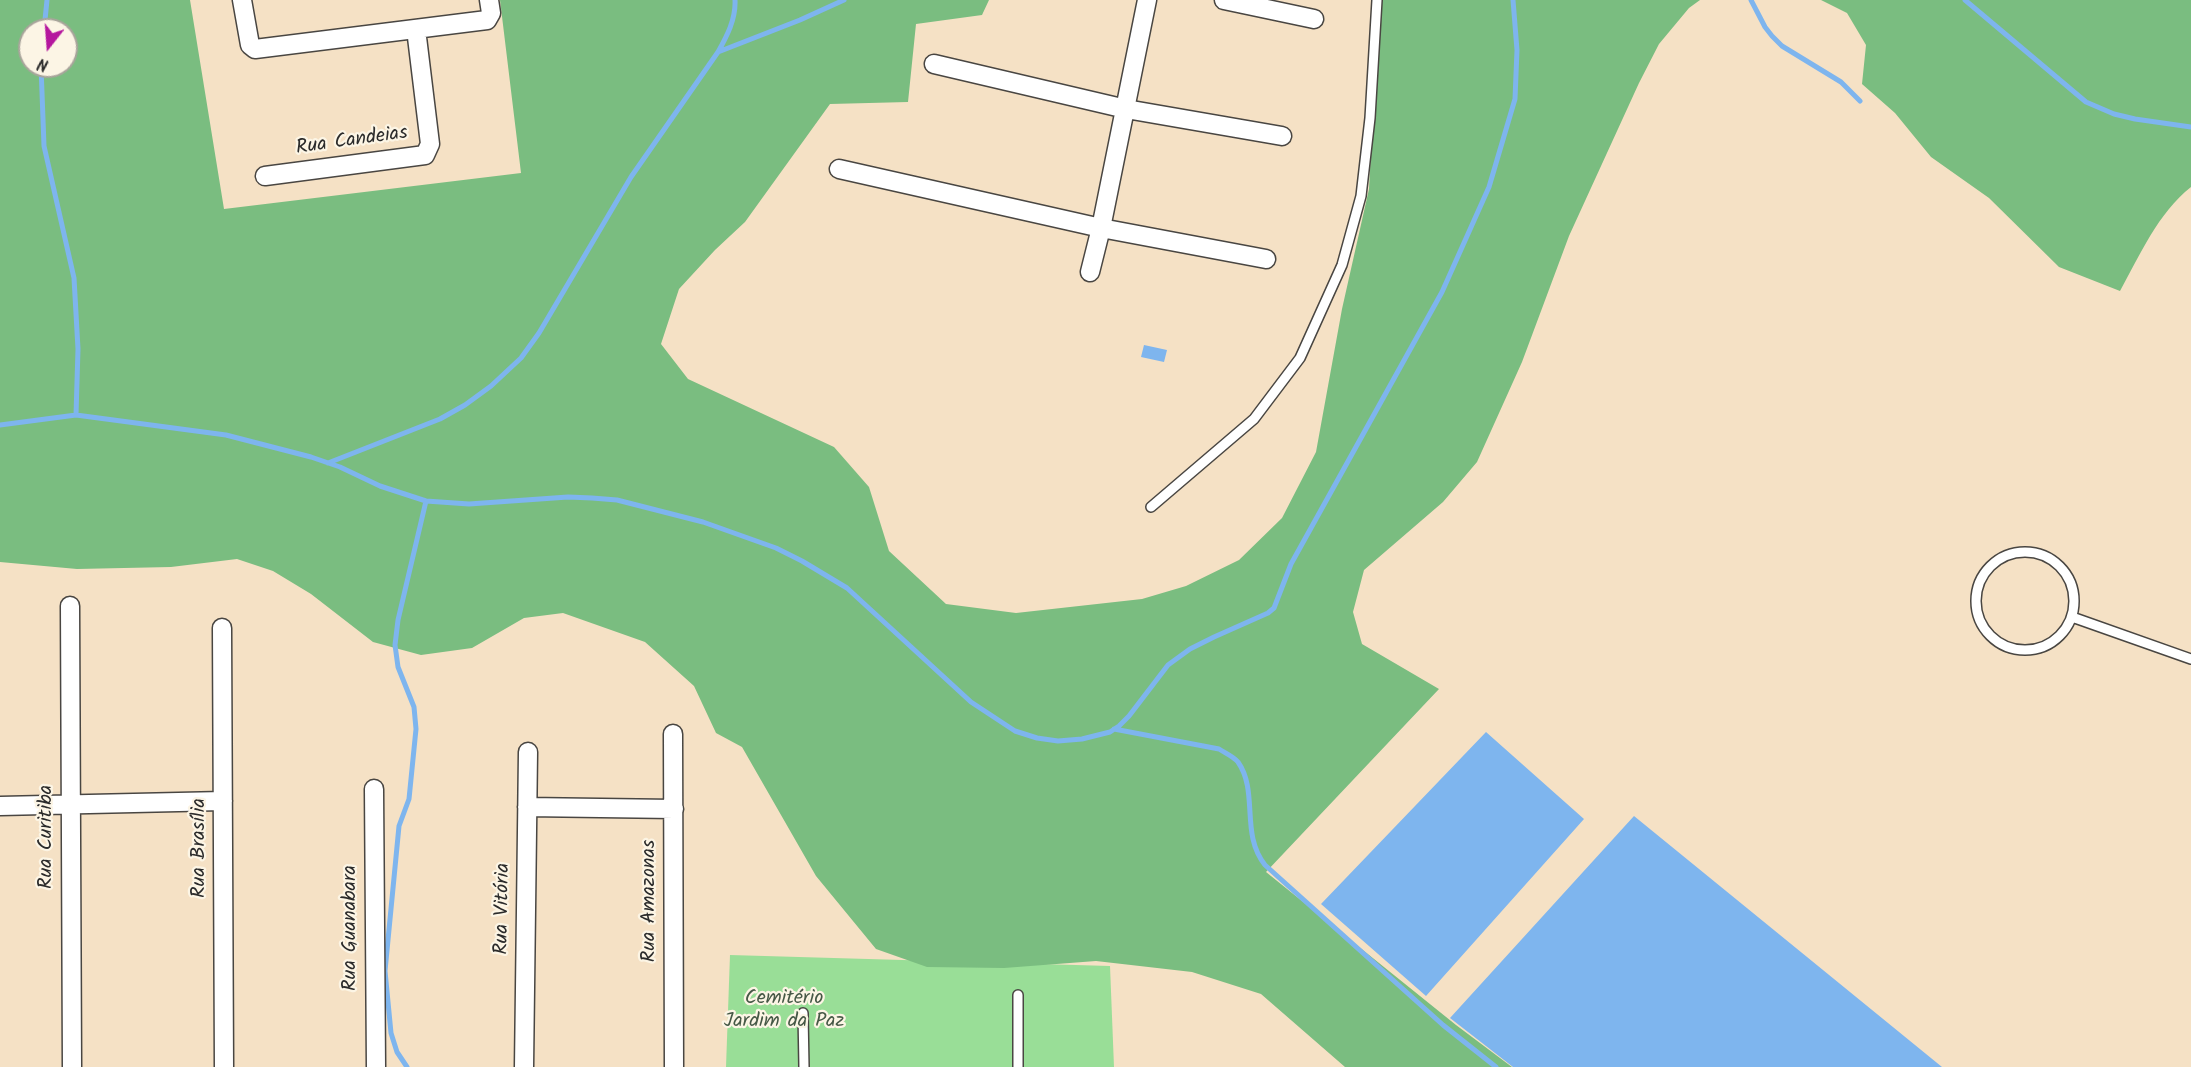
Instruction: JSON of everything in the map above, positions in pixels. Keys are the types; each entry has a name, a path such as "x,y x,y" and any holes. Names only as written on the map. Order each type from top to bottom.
{"street":[{"path":"242,0 250,45 255,49 487,20 491,13 489,0"},
{"path":"1090,272 1148,0"},
{"path":"1224,0 1314,19"},
{"name":"Rua Candeias","path":"265,176 425,154 430,144 416,29"},
{"path":"934,64 1126,109 1282,136"},
{"path":"839,169 1101,228 1266,259"},
{"name":"Rua Curitiba","path":"69,606 72,1067"},
{"name":"Rua Brasília","path":"222,628 224,1067"},
{"name":"Rua Amazonas","path":"674,734 674,1067"},
{"name":"Rua Vitória","path":"524,1067 528,752"},
{"name":"Rua Guanabara","path":"374,789 376,1067"},
{"path":"0,806 223,801"},
{"path":"527,807 674,808"}],"lane":[{"path":"1151,507 1254,419 1300,358 1342,265 1361,196 1370,118 1377,0"},
{"path":"2030,552 2044,556 2057,563 2067,574 2073,588 2075,603 2072,617 2060,636 2042,648 2028,651 2013,650 1999,644 1988,634 1978,615 1976,593 1980,579 1989,567 2008,555 2030,552"},
{"path":"2072,617 2191,659"},
{"path":"1018,994 1018,1067"},
{"path":"803,1013 804,1067"}],"green space":[{"path":"0,0 190,0 224,209 521,173 500,0 989,0 982,15 916,24 908,102 830,104 745,222 679,289 661,344 688,379 834,447 869,487 889,551 946,604 1016,613 1142,599 1186,586 1239,560 1282,518 1316,452 1342,309 1369,189 1379,0 1700,0 1689,8 1659,44 1639,83 1569,236 1522,362 1477,462 1443,502 1364,570 1353,612 1362,644 1439,689 1266,872 1456,1025 1512,1067 1345,1067 1261,994 1192,972 1096,961 1004,968 927,967 876,949 816,876 742,747 716,733 694,686 645,642 563,613 524,618 472,648 421,655 373,642 311,594 273,571 237,559 171,567 77,569 0,562"},
{"path":"1821,0 2191,0 2191,187 2179,197 2159,222 2120,291 2059,267 1989,198 1931,157 1895,113 1862,84 1866,45 1847,13"},
{"name":"Cemitério Jardim da Paz","path":"730,955 1110,966 1114,1067 726,1067"}],"water":[{"path":"1144,345 1167,350 1164,362 1141,357"},
{"path":"1486,732 1584,819 1426,996 1321,904"},
{"path":"1634,816 1942,1067 1513,1067 1450,1018"}],"waterway":[{"path":"45,18 47,0"},
{"path":"328,463 440,419 465,405 491,386 521,358 539,333 631,177 718,52 728,34 735,0"},
{"path":"718,52 844,0"},
{"path":"0,425 76,415 226,435 311,457 340,467 380,486 426,501 469,504 568,497 592,498 617,500 703,522 776,548 847,588 971,702 1015,731 1037,738 1058,741 1082,739 1110,732 1129,716 1168,665 1190,649 1268,613 1274,608 1291,564 1442,292 1489,187 1515,99 1517,50 1513,0"},
{"path":"1751,0 1765,27 1782,46 1841,82 1860,101"},
{"path":"1965,0 2086,102 2114,114 2191,127"},
{"path":"41,78 44,146 74,278 78,349 76,415"},
{"path":"407,1067 397,1052 391,1033 385,971 399,826 409,799 416,729 414,707 398,667 395,645 398,620 426,501"},
{"path":"1114,729 1219,749 1236,760 1248,786 1253,840 1265,865 1443,1025 1496,1067"}]}
